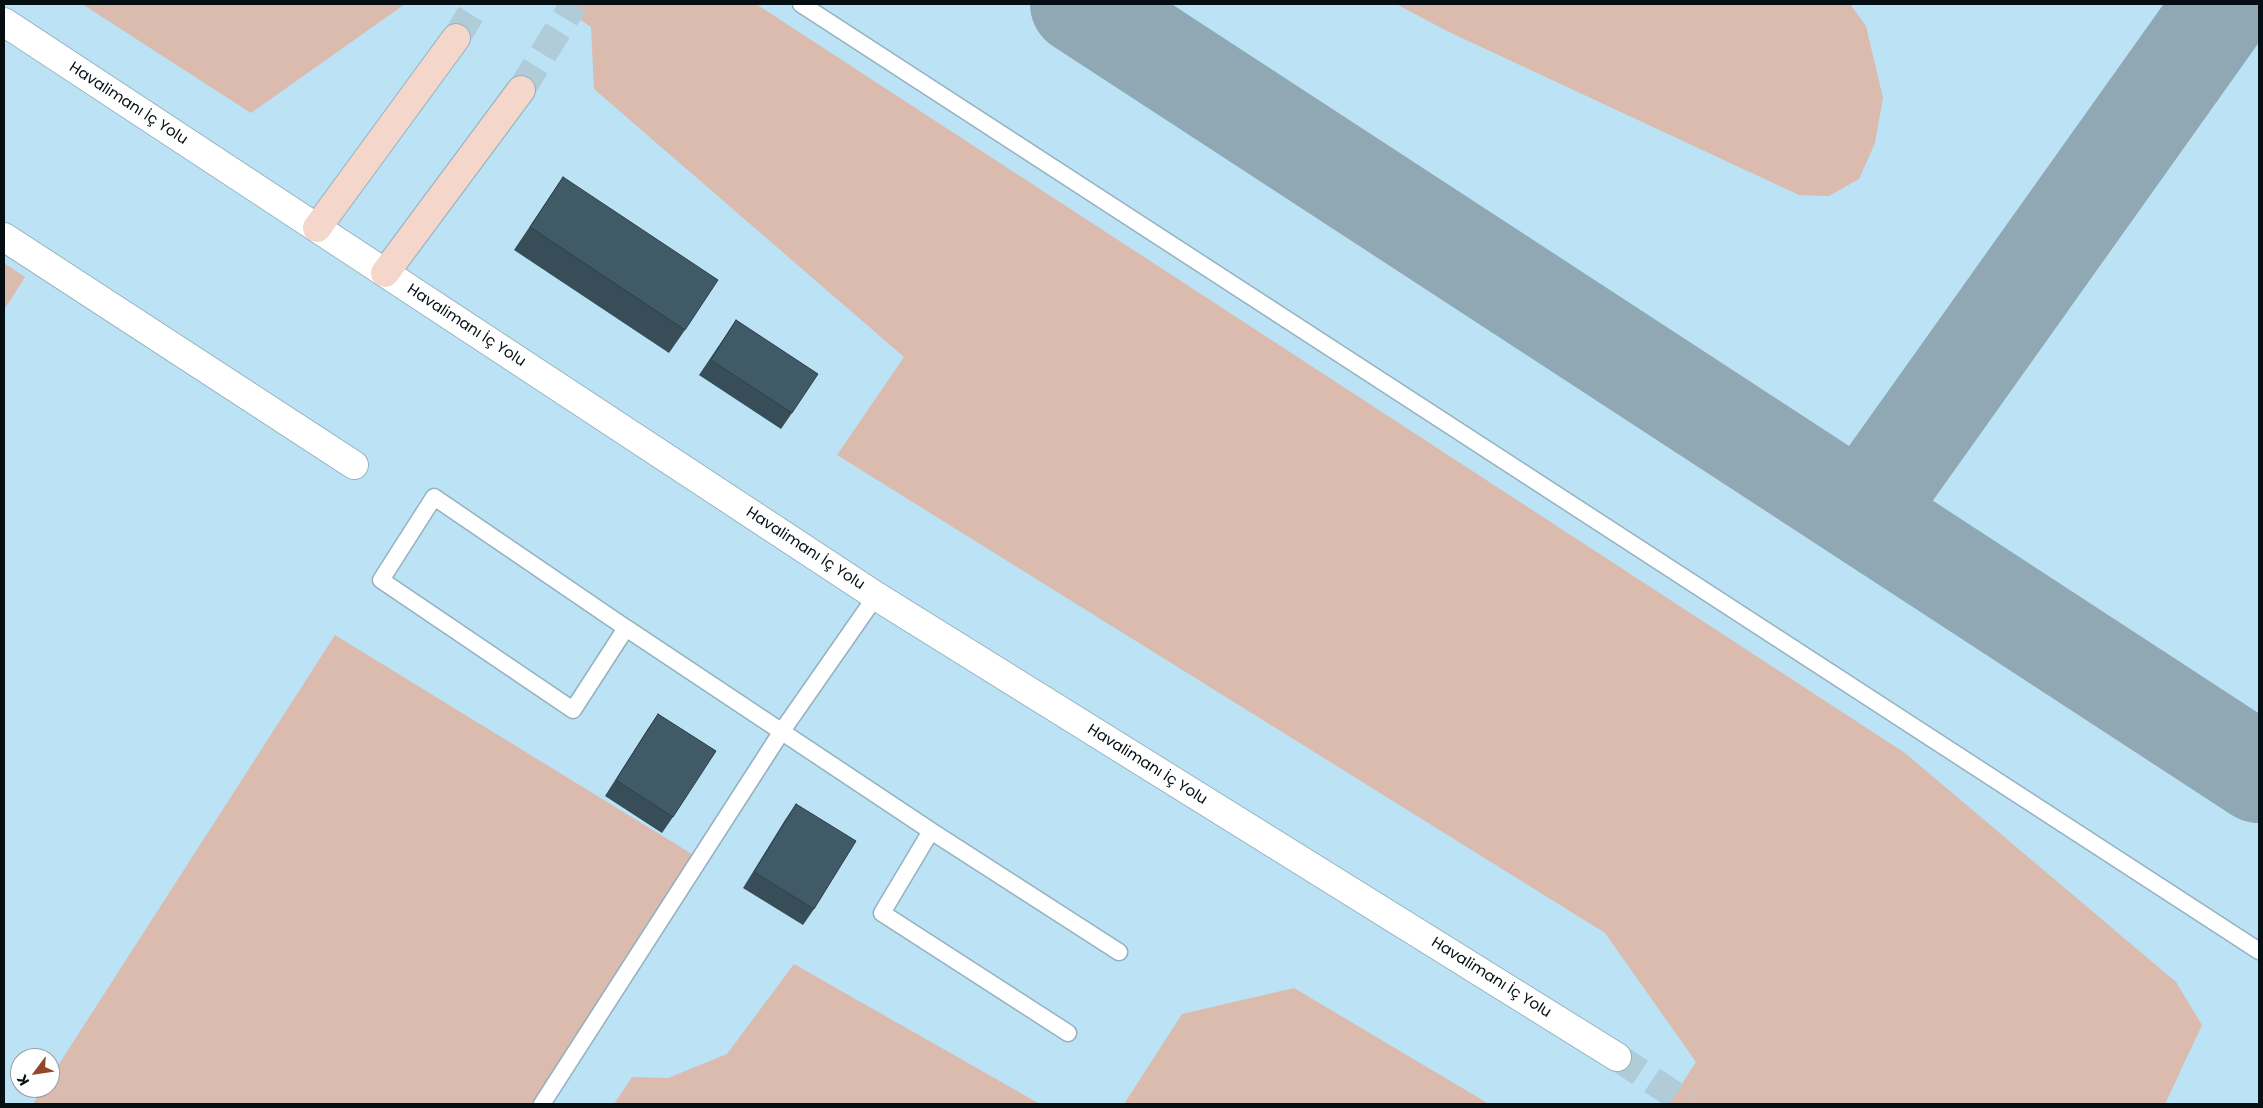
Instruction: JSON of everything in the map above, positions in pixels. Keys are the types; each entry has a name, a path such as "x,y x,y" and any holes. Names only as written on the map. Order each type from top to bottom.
{"main road":[{"path":"317,228 456,38"},
{"path":"385,273 521,90"}],"street":[{"name":"Havalimanı İç Yolu","path":"4,22 876,596 1617,1057"},
{"path":"4,238 354,465"}],"lane":[{"path":"801,4 2259,952"},
{"path":"626,628 573,710 381,580 434,497 626,628 931,831 1119,952"},
{"path":"542,1104 782,731 876,596"},
{"path":"931,831 882,913 1068,1033"}],"shaded area":[{"path":"4,4 2259,4 2259,1104 4,1104"},
{"path":"82,4 405,4 251,113"},
{"path":"556,4 756,4 1905,753 2176,982 2202,1025 2165,1104 1669,1104 1696,1062 1605,933 837,455 904,357 594,89 591,27"},
{"path":"1396,4 1850,4 1866,26 1883,98 1875,143 1859,179 1829,196 1799,195 1449,32"},
{"path":"4,263 25,277 4,310"},
{"path":"335,635 700,859 542,1104 33,1104 37,1098 60,1098 60,1062"},
{"path":"794,964 1040,1104 614,1104 632,1077 668,1078 727,1054"},
{"path":"1294,988 1489,1104 1124,1104 1182,1014"}],"building":[{"path":"563,177 718,280 685,330 530,227"},
{"path":"736,320 818,374 792,413 711,360"},
{"path":"658,714 716,751 673,817 616,780"},
{"path":"796,804 856,841 814,909 754,872"}],"taxiway":[{"path":"1080,4 2259,773"},
{"path":"1862,514 2225,4"}],"tunnel":[{"path":"456,38 477,4"},
{"path":"521,90 574,4"},
{"path":"1617,1057 1688,1104"}]}
